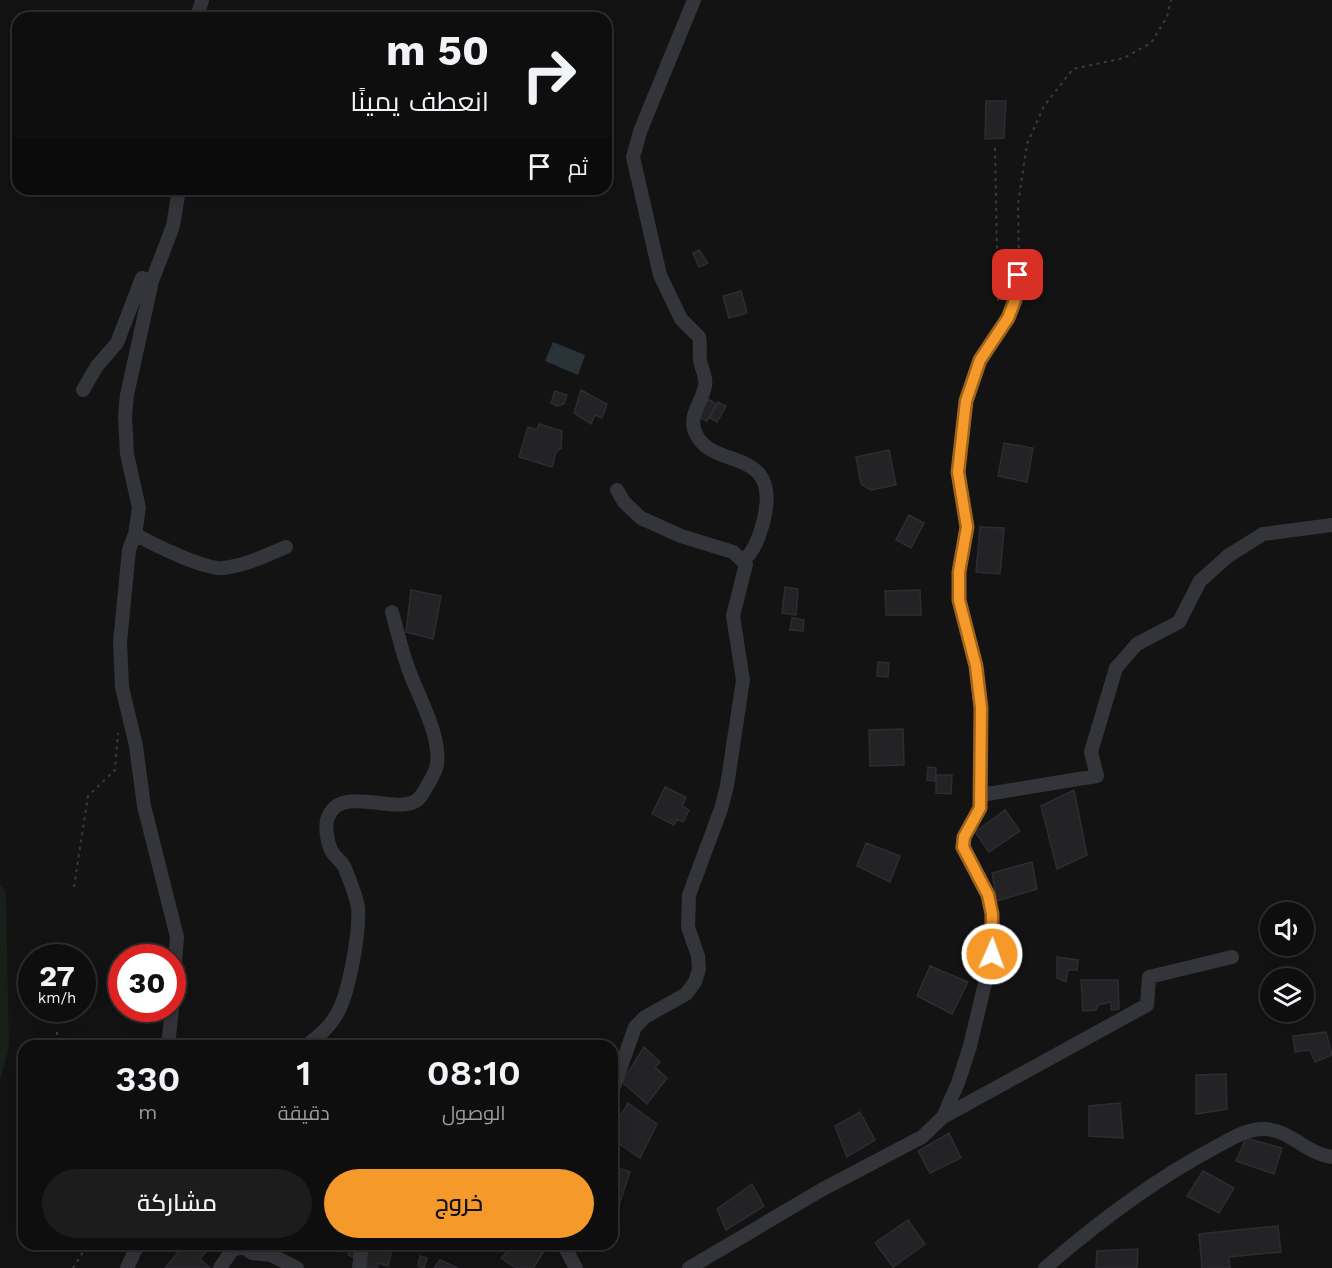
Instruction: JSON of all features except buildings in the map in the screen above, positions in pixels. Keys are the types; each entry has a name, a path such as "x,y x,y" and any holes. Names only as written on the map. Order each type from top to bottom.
{"street":[{"path":"618,1074 634,1027 645,1017 686,994 699,969 698,956 688,927 689,895 724,799 741,701 743,671 734,616 744,576 744,560 753,550 766,510 764,486 756,469 704,445 695,434 693,424 695,410 705,384 700,362 699,337 681,319 660,275 633,162 641,129 694,0"},
{"path":"176,944 177,937 148,827 120,668 123,593 129,550 135,534 139,508 130,475 125,416 129,386 152,281 168,242 178,195"},
{"path":"943,1117 967,1056 992,954 992,914 988,895 963,847 964,837 978,816 981,795 980,684 959,600 959,572 967,527 958,472 963,421 971,385 985,350 1008,318 1015,300 1018,275"},
{"path":"83,390 97,366 117,342 142,278 152,281"},
{"path":"617,490 624,502 641,518 681,536 733,552 744,560"},
{"path":"981,795 1097,776 1091,752 1116,668 1137,644 1179,622 1200,582 1228,556 1263,534 1332,525"},
{"path":"135,534 166,550 212,567 223,568 267,556 286,547"},
{"path":"314,1040 337,1016 349,983 358,907 344,866 331,851 327,834 328,815 338,805 350,802 404,805 419,799 437,765 436,745 418,687 407,667 392,612"},
{"path":"689,1268 823,1189 922,1137 943,1117 1147,1005 1149,977 1232,957"},
{"path":"168,1040 170,1022"},
{"path":"1045,1268 1145,1189 1187,1162 1243,1133 1265,1129 1276,1131 1314,1152 1332,1157"},
{"path":"127,1268 135,1250"},
{"path":"220,1268 232,1250"},
{"path":"248,1250 252,1253 271,1255 297,1268"},
{"path":"359,1268 361,1250"},
{"path":"566,1250 576,1268"}],"path":[{"path":"1018,275 1018,204 1028,144 1044,105 1073,69 1125,58 1151,43 1167,17 1172,0"},
{"path":"995,148 998,311 1008,318"},
{"path":"74,887 88,795 115,770 118,733"},
{"path":"57,1032 58,1040"},
{"path":"73,1268 84,1250"}],"shaded area":[{"path":"553,342 585,355 578,375 545,361"},
{"path":"0,885 6,892 9,1049 0,1079"}],"route":[{"path":"992,954 992,914 988,895 981,876 963,852 964,837 978,816 980,808 981,708 980,684 959,600 959,572 967,527 958,472 966,401 985,350 1008,318 1015,300 1018,275"}]}
